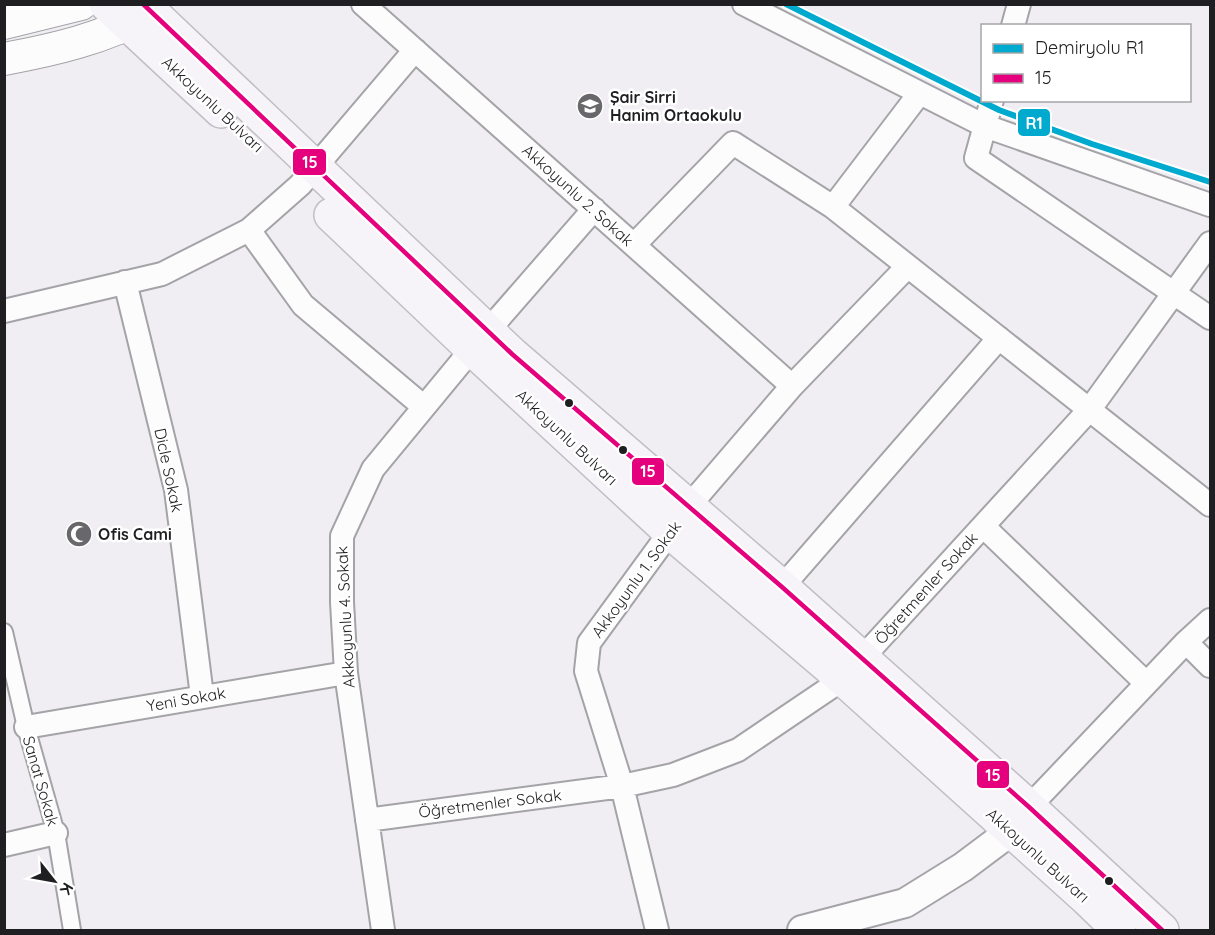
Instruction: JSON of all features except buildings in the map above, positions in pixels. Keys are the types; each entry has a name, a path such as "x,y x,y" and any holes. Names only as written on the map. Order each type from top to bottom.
{"main road":[{"path":"4,23 81,4"},
{"path":"4,59 46,51 137,10"},
{"name":"Akkoyunlu Bulvarı","path":"137,10 307,177 480,340 670,532 853,669 1020,819 1162,930"},
{"name":"Akkoyunlu Bulvarı","path":"480,340 512,354 782,587 853,669"},
{"name":"Akkoyunlu Bulvarı","path":"1020,819 1087,898 1119,930"}],"street":[{"name":"Akkoyunlu 2. Sokak","path":"363,4 792,386"},
{"path":"744,4 985,126 1210,205"},
{"path":"1014,24 1019,4"},
{"path":"4,311 162,274 249,230 307,177 415,50"},
{"path":"832,207 920,94"},
{"path":"991,102 976,158 1174,291 1210,318"},
{"path":"634,245 733,143 832,207 1210,505"},
{"name":"Akkoyunlu 4. Sokak","path":"383,930 346,673 342,602 342,536 373,470 480,340 594,209"},
{"path":"249,230 303,305 424,407"},
{"name":"Öğretmenler Sokak","path":"367,820 622,786 673,775 738,750 853,669 1090,409 1210,243"},
{"name":"Akkoyunlu 1. Sokak","path":"657,930 622,786 586,671 589,643 689,506 792,386 907,267"},
{"name":"Dicle Sokak","path":"124,282 176,490 201,696"},
{"path":"782,587 999,338"},
{"path":"983,526 1146,683"},
{"path":"802,930 905,903 963,867 1020,819 1146,683 1210,620"},
{"name":"Sanat Sokak","path":"4,632 26,727 56,833 72,930"},
{"path":"1186,642 1210,666"},
{"name":"Yeni Sokak","path":"26,727 346,673"},
{"path":"4,845 56,833"}],"rail line":[{"name":"R1","path":"786,4 981,101"},
{"name":"R1","path":"983,102 1092,144 1210,182"}],"transit line":[{"name":"15","path":"143,4 512,354 782,587 1029,807 1162,930"}],"place":[{"name":"Şair Sirri Hanim Ortaokulu","path":"590,106"},
{"name":"Ofis Cami","path":"79,534"}]}
